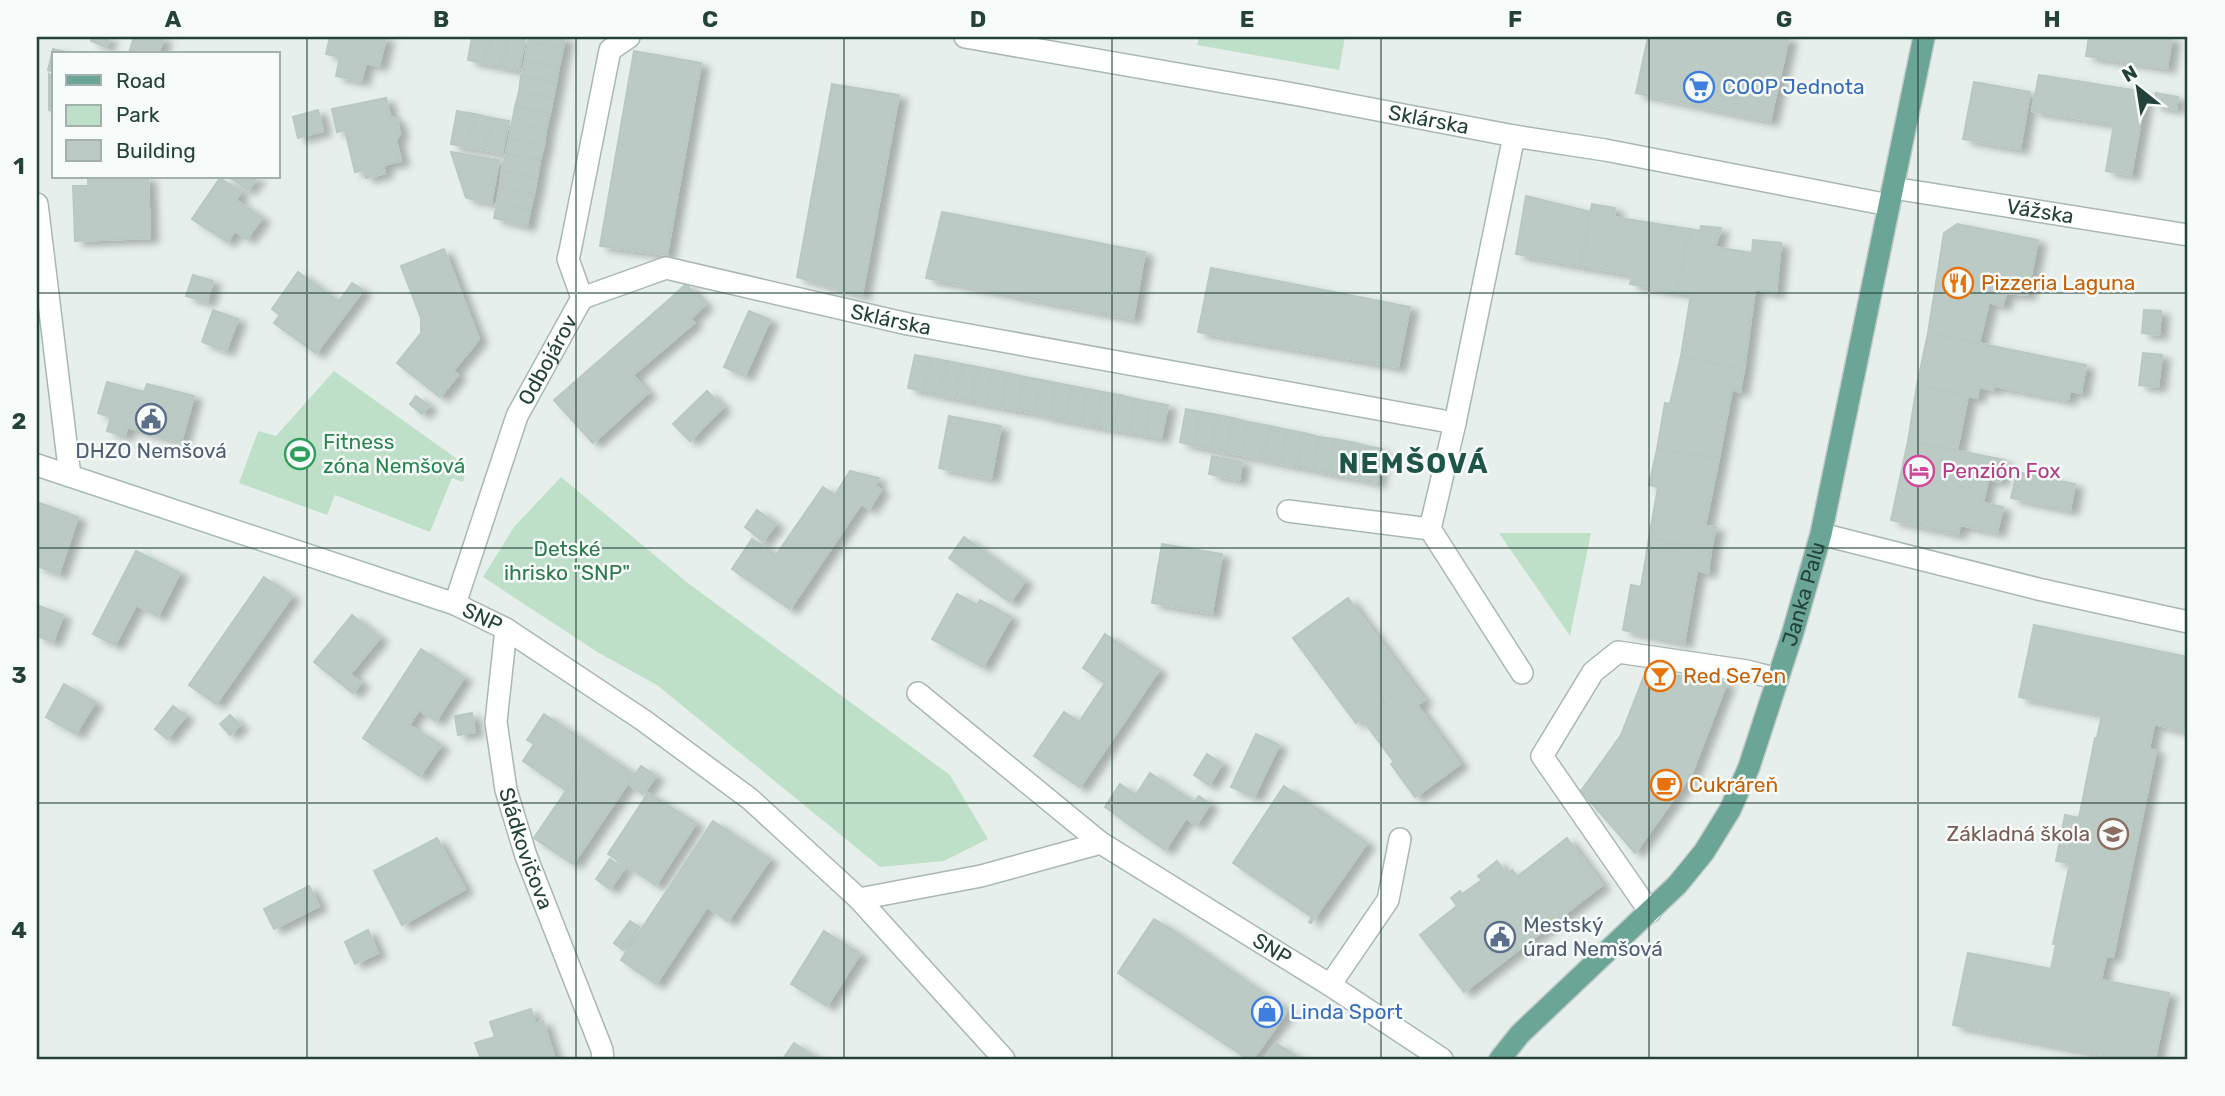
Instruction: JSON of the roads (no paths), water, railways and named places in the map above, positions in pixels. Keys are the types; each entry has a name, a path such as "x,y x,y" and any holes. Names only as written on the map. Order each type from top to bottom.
{"main road":[{"name":"Janka Palu","path":"1500,1059 1520,1034 1677,884 1704,852 1730,810 1749,766 1821,534 1924,37"}],"street":[{"name":"Odbojárov","path":"455,604 517,415 582,298 568,259 610,50 629,37"},
{"name":"Sklárska","path":"965,37 1299,95 1514,136 1891,197"},
{"path":"1514,136 1455,424 1430,529 1522,673"},
{"name":"Vážska","path":"1891,197 2188,234"},
{"path":"37,204 70,475"},
{"name":"Sklárska","path":"582,298 666,268 908,324 1455,424"},
{"name":"SNP","path":"37,465 455,604 506,629 643,720 750,799 859,899 1004,1059"},
{"path":"1288,511 1430,529"},
{"path":"1821,534 2038,589 2188,622"},
{"name":"Sládkovičova","path":"506,629 496,722 506,790 526,856 603,1059"},
{"path":"1650,912 1542,756 1592,672 1618,652 1747,671 1778,679"},
{"name":"SNP","path":"918,693 1101,843 1330,985 1441,1059"},
{"path":"1330,985 1388,900 1400,839"},
{"path":"859,899 981,876 1101,843"}],"place":[{"name":"COOP Jednota","path":"1699,87"},
{"name":"Pizzeria Laguna","path":"1958,283"},
{"name":"DHZO Nemšová","path":"151,419"},
{"name":"Fitness zóna Nemšová","path":"300,454"},
{"name":"Penzión Fox","path":"1919,471"},
{"name":"Red Se7en","path":"1660,676"},
{"name":"Cukráreň","path":"1666,785"},
{"name":"Základná škola","path":"2113,834"},
{"name":"Mestský úrad Nemšová","path":"1500,937"},
{"name":"Linda Sport","path":"1267,1012"}],"district":[{"name":"NEMŠOVÁ","path":"1414,463"}],"park label":[{"name":"Detské ihrisko \"SNP\"","path":"567,561"}]}
